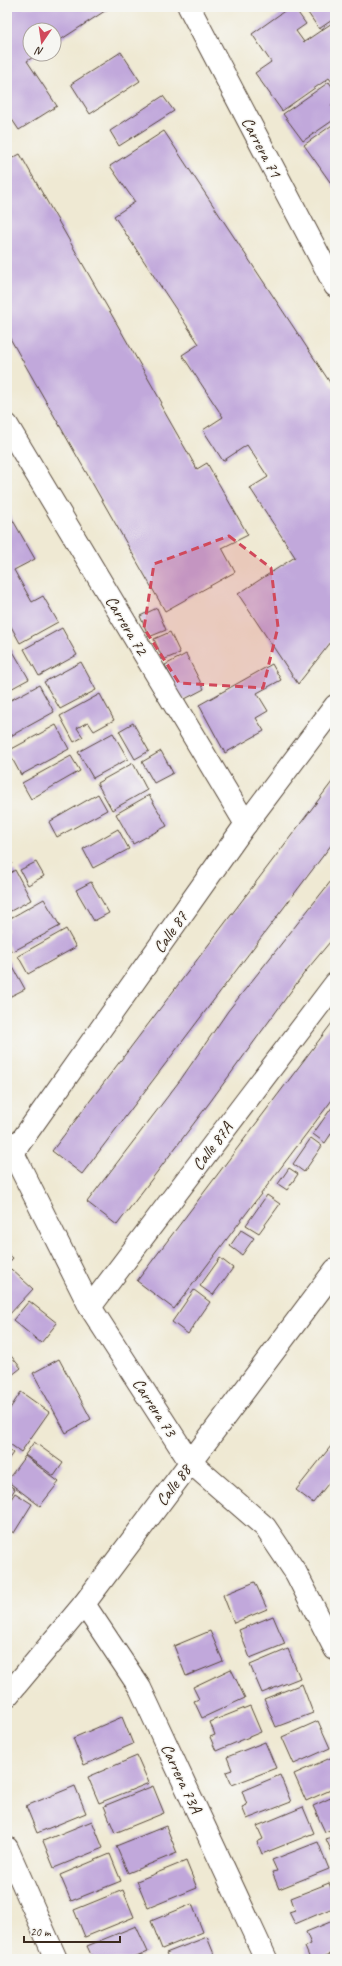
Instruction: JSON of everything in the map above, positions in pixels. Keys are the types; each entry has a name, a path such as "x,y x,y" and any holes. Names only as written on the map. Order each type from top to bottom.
{"street":[{"name":"Carrera 71","path":"189,7 335,286"},
{"name":"Carrera 72","path":"7,425 246,824"},
{"name":"Calle 87","path":"9,1151 246,824 335,706"},
{"name":"Calle 87A","path":"90,1307 335,984"},
{"name":"Carrera 73","path":"9,1151 90,1307 190,1462 265,1527 296,1573 335,1649"},
{"name":"Calle 88","path":"7,1696 84,1604 335,1270"},
{"name":"Carrera 73A","path":"84,1604 140,1688 266,1959"},
{"path":"7,1848 56,1959"}],"highlighted area":[{"path":"229,536 271,568 278,627 263,688 179,683 144,628 154,564"}],"building":[{"path":"12,7 111,7 62,39 62,22 22,22 22,62 28,62 57,106 19,130 7,112 7,10"},
{"path":"290,7 294,7 306,24 296,31 304,42 335,21 335,86 329,78 282,111 255,73 271,62 252,34"},
{"path":"304,7 335,7 335,18 319,29"},
{"path":"121,52 140,81 90,114 71,84"},
{"path":"329,82 335,91 335,102 331,105 335,110 335,119 303,141 283,114"},
{"path":"163,96 174,111 119,146 110,131"},
{"path":"335,123 335,189 304,145"},
{"path":"164,131 335,390 335,637 298,684 238,594 295,557 250,488 268,477 247,445 223,461 203,430 223,417 182,355 199,344 114,216 135,202 110,166"},
{"path":"20,154 162,403 160,404 197,469 207,463 248,535 222,548 235,572 165,611 7,333 7,161"},
{"path":"7,510 35,559 14,570 32,602 43,596 58,622 20,643 7,619"},
{"path":"157,608 166,630 149,637 140,616"},
{"path":"62,628 77,655 39,676 24,649"},
{"path":"170,632 180,653 163,660 154,639"},
{"path":"7,641 29,679 7,691"},
{"path":"186,654 204,689 183,700 165,665"},
{"path":"81,662 96,690 60,709 44,682"},
{"path":"272,664 281,680 257,693 268,711 256,718 264,731 225,753 199,705"},
{"path":"39,685 54,712 7,738 7,702"},
{"path":"100,694 114,720 94,731 88,722 77,728 83,737 74,742 60,716"},
{"path":"133,723 149,751 135,759 119,731"},
{"path":"56,725 69,749 21,775 8,751"},
{"path":"113,733 128,759 93,778 78,752"},
{"path":"161,751 173,773 154,783 142,762"},
{"path":"71,756 80,771 31,799 22,783"},
{"path":"133,763 147,790 112,810 97,783"},
{"path":"335,778 335,840 82,1174 52,1151"},
{"path":"98,794 107,810 57,837 49,822"},
{"path":"149,795 167,826 133,844 116,814"},
{"path":"118,829 129,849 93,868 83,849"},
{"path":"7,855 12,864 7,867"},
{"path":"36,862 44,876 28,885 20,870"},
{"path":"15,870 31,900 7,913 7,875"},
{"path":"335,876 335,936 305,972 210,1102 117,1225 87,1202 181,1079 228,1011"},
{"path":"91,882 109,913 94,921 76,890"},
{"path":"44,899 60,926 12,952 7,944 7,920"},
{"path":"66,929 76,947 28,974 18,956"},
{"path":"9,960 25,989 7,998 7,961"},
{"path":"335,1019 335,1096 174,1309 137,1281"},
{"path":"335,1103 335,1128 325,1143 313,1134"},
{"path":"311,1138 322,1146 304,1172 293,1164"},
{"path":"289,1168 298,1174 287,1190 278,1184"},
{"path":"267,1195 280,1204 259,1233 246,1225"},
{"path":"241,1230 254,1238 242,1255 230,1246"},
{"path":"7,1253 13,1258 7,1265"},
{"path":"220,1258 233,1268 213,1295 200,1286"},
{"path":"11,1269 33,1289 8,1316 7,1273"},
{"path":"194,1290 210,1302 188,1334 172,1322"},
{"path":"29,1301 57,1323 41,1343 13,1320"},
{"path":"7,1351 21,1368 7,1379"},
{"path":"59,1359 91,1419 66,1433 33,1373"},
{"path":"21,1392 49,1412 21,1452 7,1442 7,1413"},
{"path":"335,1441 335,1475 313,1503 296,1490"},
{"path":"34,1442 63,1463 54,1476 25,1455"},
{"path":"7,1448 13,1453 7,1461"},
{"path":"25,1456 59,1482 40,1506 7,1481"},
{"path":"7,1484 15,1489 7,1502"},
{"path":"15,1493 32,1504 14,1533 7,1529 7,1505"},
{"path":"255,1582 267,1609 234,1623 223,1595"},
{"path":"273,1616 285,1644 250,1658 239,1630"},
{"path":"210,1631 223,1661 186,1676 174,1646"},
{"path":"288,1649 300,1678 262,1693 250,1665"},
{"path":"231,1669 245,1698 202,1718 194,1701 199,1699 193,1687"},
{"path":"302,1684 313,1713 276,1727 264,1699"},
{"path":"250,1706 261,1732 216,1751 210,1737 215,1735 210,1722"},
{"path":"122,1717 133,1744 84,1765 73,1738"},
{"path":"318,1721 330,1748 294,1764 282,1737"},
{"path":"265,1742 276,1768 232,1785 226,1772 232,1770 227,1757"},
{"path":"137,1756 149,1783 99,1803 88,1777"},
{"path":"335,1756 335,1788 306,1801 294,1774"},
{"path":"280,1775 291,1802 247,1819 242,1807 247,1805 242,1791"},
{"path":"75,1786 86,1813 37,1833 26,1806"},
{"path":"153,1786 164,1813 115,1833 104,1806"},
{"path":"335,1796 335,1828 325,1832 313,1806"},
{"path":"303,1807 314,1833 262,1854 257,1842 263,1839 257,1826"},
{"path":"92,1821 103,1848 54,1868 43,1841"},
{"path":"166,1826 177,1853 128,1873 116,1846"},
{"path":"335,1836 335,1859 326,1839"},
{"path":"318,1842 329,1869 279,1889 272,1872 277,1871 272,1860"},
{"path":"110,1854 121,1881 71,1901 60,1875"},
{"path":"186,1861 197,1888 148,1908 137,1881"},
{"path":"329,1883 335,1899 335,1907 295,1924 289,1912 295,1910 291,1898"},
{"path":"123,1890 134,1917 85,1937 74,1910"},
{"path":"192,1904 203,1932 162,1949 151,1921"},
{"path":"335,1920 335,1952 319,1959 310,1959 305,1947 311,1944 306,1932"},
{"path":"136,1926 148,1952 132,1959 93,1959 87,1946"},
{"path":"207,1937 216,1959 169,1959 166,1953"}]}
